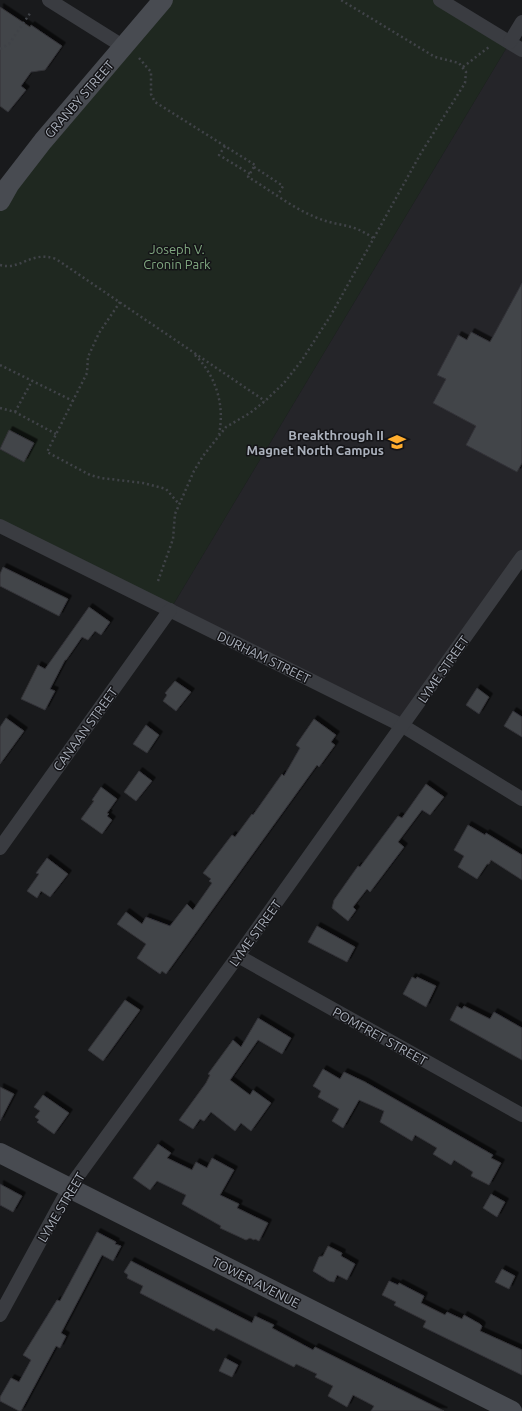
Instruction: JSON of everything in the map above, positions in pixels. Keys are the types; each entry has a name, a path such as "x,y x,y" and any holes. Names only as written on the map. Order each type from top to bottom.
{"main road":[{"name":"GRANBY STREET","path":"0,201 9,185 42,142 131,53 163,0"},
{"name":"TOWER AVENUE","path":"0,1153 512,1411"}],"street":[{"path":"49,0 131,53"},
{"path":"440,0 522,50"},
{"path":"510,42 522,22"},
{"name":"DURHAM STREET","path":"0,526 403,726 522,799"},
{"name":"LYME STREET","path":"0,1316 69,1188 238,956 522,557"},
{"name":"CANAAN STREET","path":"0,848 170,610"},
{"name":"POMFRET STREET","path":"238,956 522,1115"}],"path":[{"path":"158,581 173,539 174,519 194,471 203,456 226,427 250,414 266,401 292,373 313,344 331,315 421,153 464,87 466,72 454,61 434,57 341,0"},
{"path":"0,49 9,44 31,12"},
{"path":"462,67 489,47"},
{"path":"131,53 151,72 150,94 155,102 255,165 254,167 284,186 278,195"},
{"path":"225,146 219,155 250,174"},
{"path":"254,167 248,177 307,214 327,222 357,228 373,238"},
{"path":"0,265 12,266 31,257 50,257 61,262 266,401"},
{"path":"120,302 96,339 88,357 87,372 47,452 90,475 101,478 143,482 166,489 170,491 180,504"},
{"path":"186,348 203,364 214,382 221,413 219,435"},
{"path":"0,365 73,401"},
{"path":"15,412 32,381"},
{"path":"0,408 15,412 56,434"}],"shaded area":[{"name":"Breakthrough II Magnet North Campus","path":"510,42 522,50 522,557 403,726 170,610"}],"green space":[{"name":"Joseph V. Cronin Park","path":"163,0 441,0 510,42 170,610 0,526 0,201"}],"building":[{"path":"0,7 30,27 31,25 62,46 45,70 31,72 21,86 26,90 8,112 0,106"},
{"path":"522,283 522,463 517,472 466,445 476,426 433,403 446,379 437,375 458,335 467,340 471,332 490,342"},
{"path":"9,430 34,443 24,462 0,449"},
{"path":"3,567 68,599 59,616 0,586 0,574"},
{"path":"89,607 110,622 101,635 95,631 88,640 82,637 65,660 50,689 55,691 45,710 21,699 38,665 45,669"},
{"path":"175,681 191,692 176,711 163,701 167,695 165,693"},
{"path":"477,688 489,697 479,714 466,705"},
{"path":"513,711 522,717 522,737 504,726"},
{"path":"6,718 24,731 0,764 0,727"},
{"path":"314,719 336,735 331,742 335,745 319,767 317,765 166,974 162,971 160,974 137,958 146,944 117,924 126,912 142,924 146,917 170,926 187,904 193,910 212,883 209,881 211,879 203,873 232,835 235,837 252,814 253,815 282,774 284,776 300,748 296,745"},
{"path":"146,725 159,735 147,753 133,744"},
{"path":"139,771 152,781 136,801 124,792"},
{"path":"426,784 444,797 430,815 422,810 398,842 404,847 370,892 367,889 353,907 356,910 348,921 332,908 334,900 358,866 360,867 398,816 402,818"},
{"path":"101,787 117,799 107,813 109,814 107,816 112,820 102,834 81,819 94,801 92,800"},
{"path":"468,825 485,835 486,833 522,855 522,880 491,860 477,879 458,867 464,856 454,850"},
{"path":"47,858 68,874 50,897 41,891 37,898 27,891 39,874 36,873"},
{"path":"317,926 355,947 347,962 308,942"},
{"path":"412,977 416,979 417,977 436,986 426,1007 403,994"},
{"path":"125,1000 140,1010 103,1061 88,1050"},
{"path":"457,1006 462,1009 464,1006 490,1019 494,1012 522,1028 522,1060 450,1020"},
{"path":"258,1018 291,1038 282,1054 258,1040 230,1080 250,1095 253,1090 271,1103 251,1131 241,1123 235,1131 211,1112 204,1121 200,1119 193,1129 179,1120 206,1083 210,1075 208,1074 233,1040 241,1047"},
{"path":"323,1069 340,1079 344,1072 365,1082 493,1155 491,1158 501,1163 489,1185 471,1176 473,1172 454,1160 451,1165 433,1154 437,1148 415,1135 412,1141 380,1122 384,1111 359,1100 343,1128 332,1121 339,1109 318,1097 321,1091 313,1086"},
{"path":"0,1087 14,1094 0,1121"},
{"path":"43,1095 69,1113 54,1134 37,1122 39,1120 35,1117 40,1111 34,1107"},
{"path":"158,1144 171,1153 167,1158 192,1170 196,1162 207,1168 212,1158 234,1170 220,1195 239,1204 237,1208 268,1223 259,1241 250,1238 246,1240 220,1228 221,1226 182,1204 186,1195 157,1181 150,1190 133,1178"},
{"path":"0,1184 22,1196 13,1212 0,1205"},
{"path":"491,1194 505,1202 497,1217 483,1208"},
{"path":"97,1232 116,1242 115,1244 121,1246 113,1261 102,1255 61,1333 66,1336 60,1348 56,1346 21,1411 19,1411 0,1401 0,1397 11,1378 19,1382 31,1360 23,1355 57,1300 60,1301"},
{"path":"328,1246 342,1253 341,1256 355,1264 347,1280 337,1275 334,1282 329,1281 313,1271 319,1257 323,1256"},
{"path":"131,1261 252,1323 255,1316 274,1325 272,1328 313,1350 315,1347 444,1411 371,1411 374,1406 353,1395 347,1407 328,1396 333,1386 315,1377 317,1374 296,1364 294,1367 216,1328 214,1331 140,1293 143,1286 127,1278 128,1275 124,1272"},
{"path":"502,1269 515,1276 509,1289 495,1282"},
{"path":"389,1281 398,1285 399,1283 424,1296 421,1303 445,1315 447,1312 462,1319 464,1315 482,1326 480,1331 522,1350 522,1375 423,1327 426,1321 394,1305 396,1302 382,1295"},
{"path":"225,1358 238,1365 232,1377 219,1371"}],"place":[{"name":"Breakthrough II Magnet North Campus","path":"397,442"}]}
